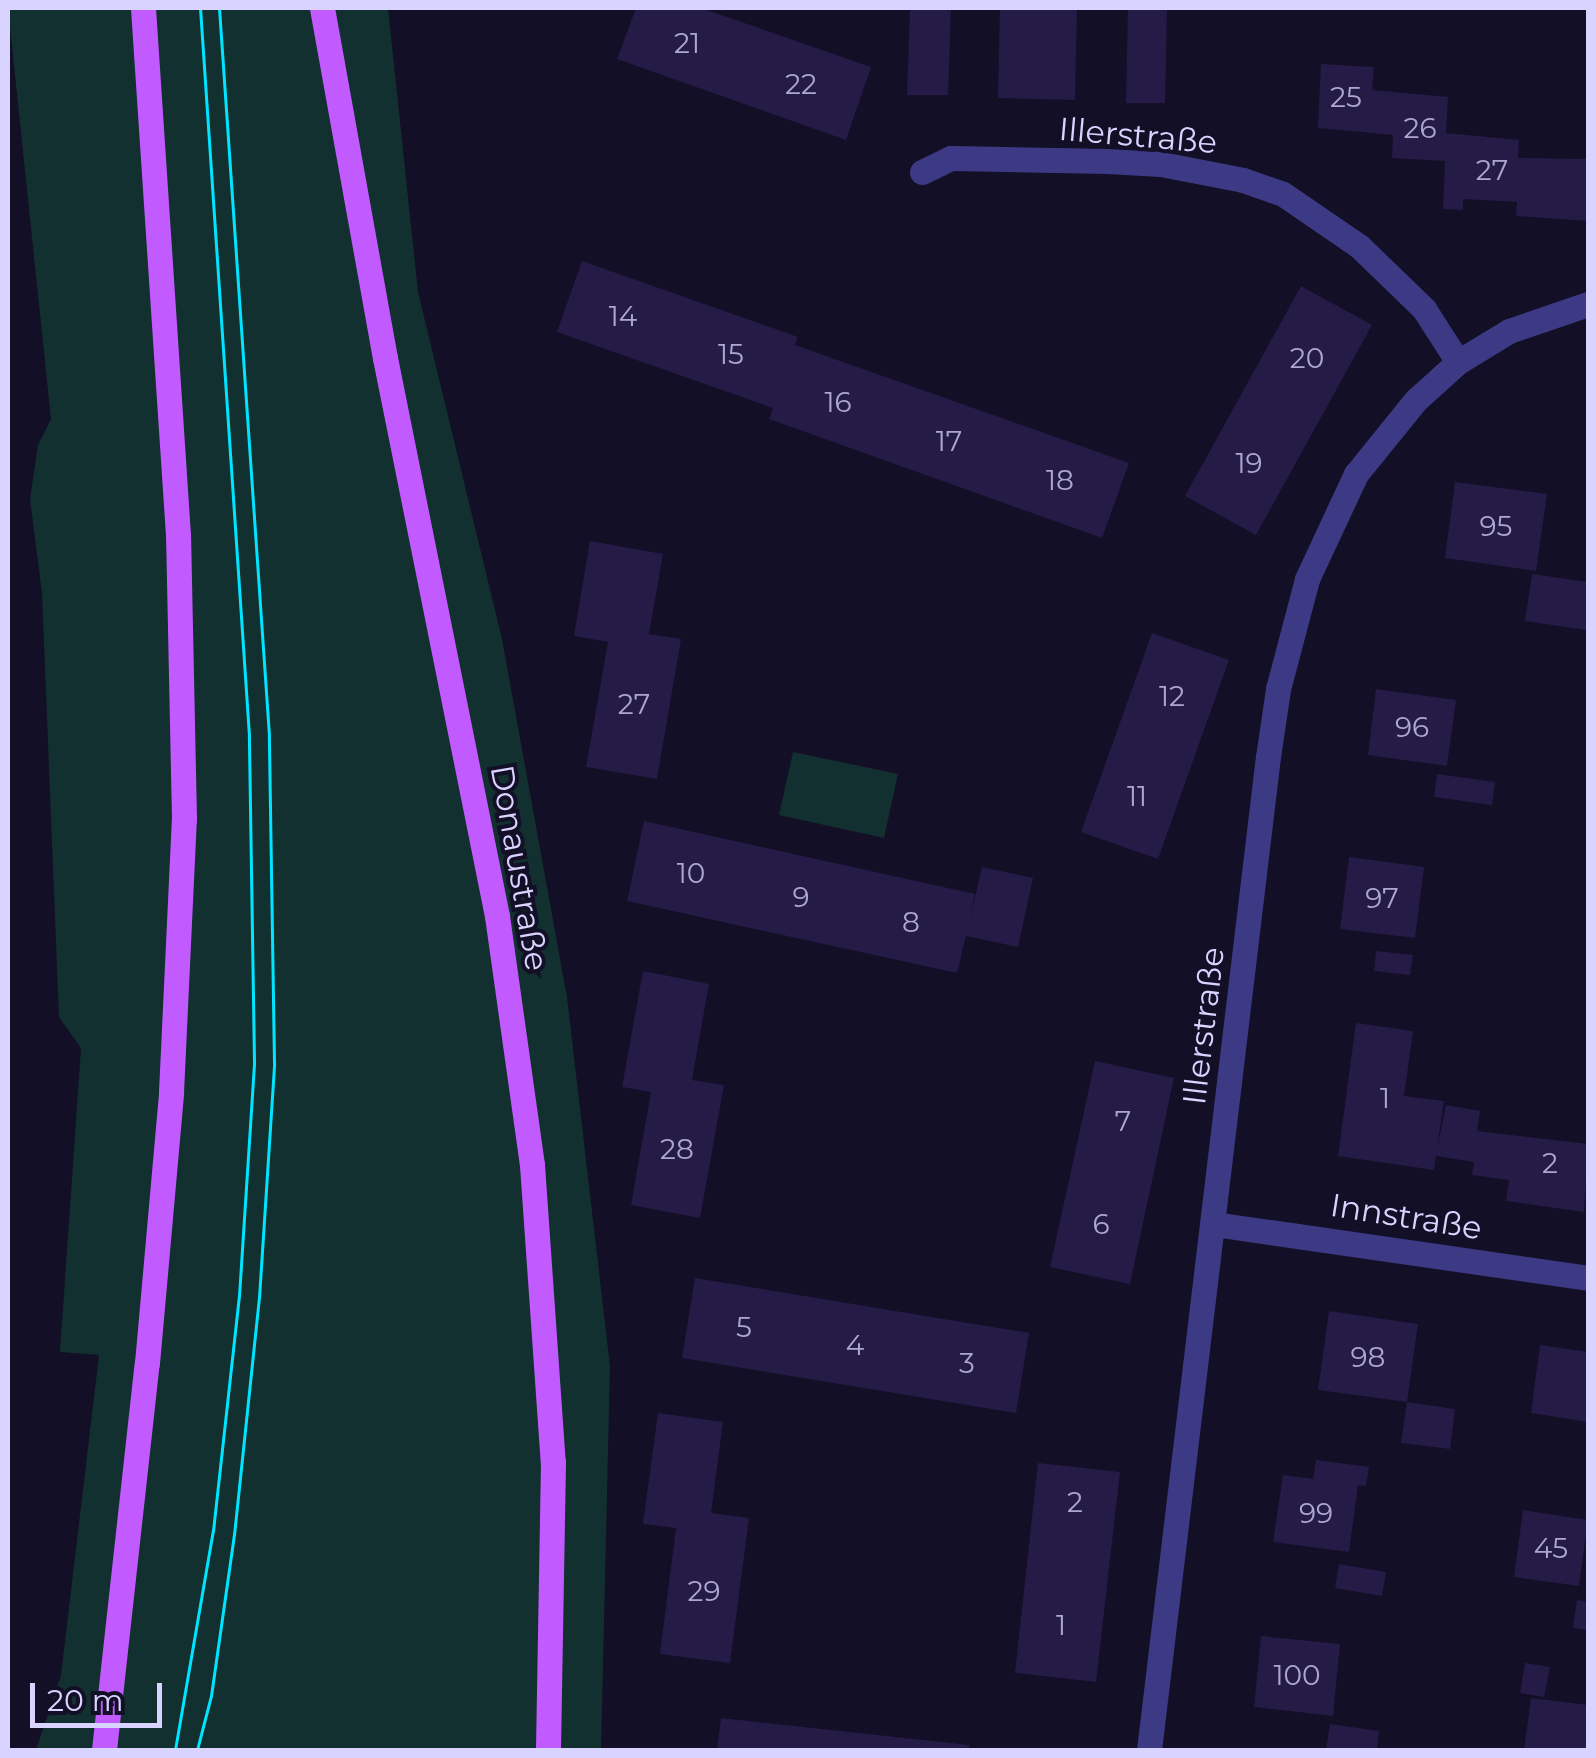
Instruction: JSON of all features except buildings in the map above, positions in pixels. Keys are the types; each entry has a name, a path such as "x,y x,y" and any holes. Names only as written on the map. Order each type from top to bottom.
{"main road":[{"path":"104,1750 168,1131 180,956 184,818 178,535 143,8"},
{"name":"Donaustraße","path":"322,8 381,340 497,916 530,1146 542,1256 553,1462 548,1750"}],"street":[{"name":"Illerstraße","path":"922,172 951,158 1107,161 1204,171 1282,194 1330,222 1386,269 1424,309 1458,362"},
{"name":"Illerstraße","path":"1150,1750 1268,757 1291,634 1307,579 1356,474 1416,400 1458,362 1509,332 1588,304"},
{"name":"Innstraße","path":"1214,1224 1588,1278"}],"green space":[{"path":"8,8 388,8 418,292 502,639 567,997 610,1366 601,1750 36,1750 61,1675 99,1355 60,1352 81,1048 59,1017 42,593 30,499 38,445 51,419"},
{"path":"793,752 898,774 884,838 779,815"}],"tram line":[{"path":"175,1750 213,1531 239,1296 254,1062 249,736 200,8"},
{"path":"197,1750 211,1696 234,1535 259,1298 274,1063 269,736 219,8"}]}
